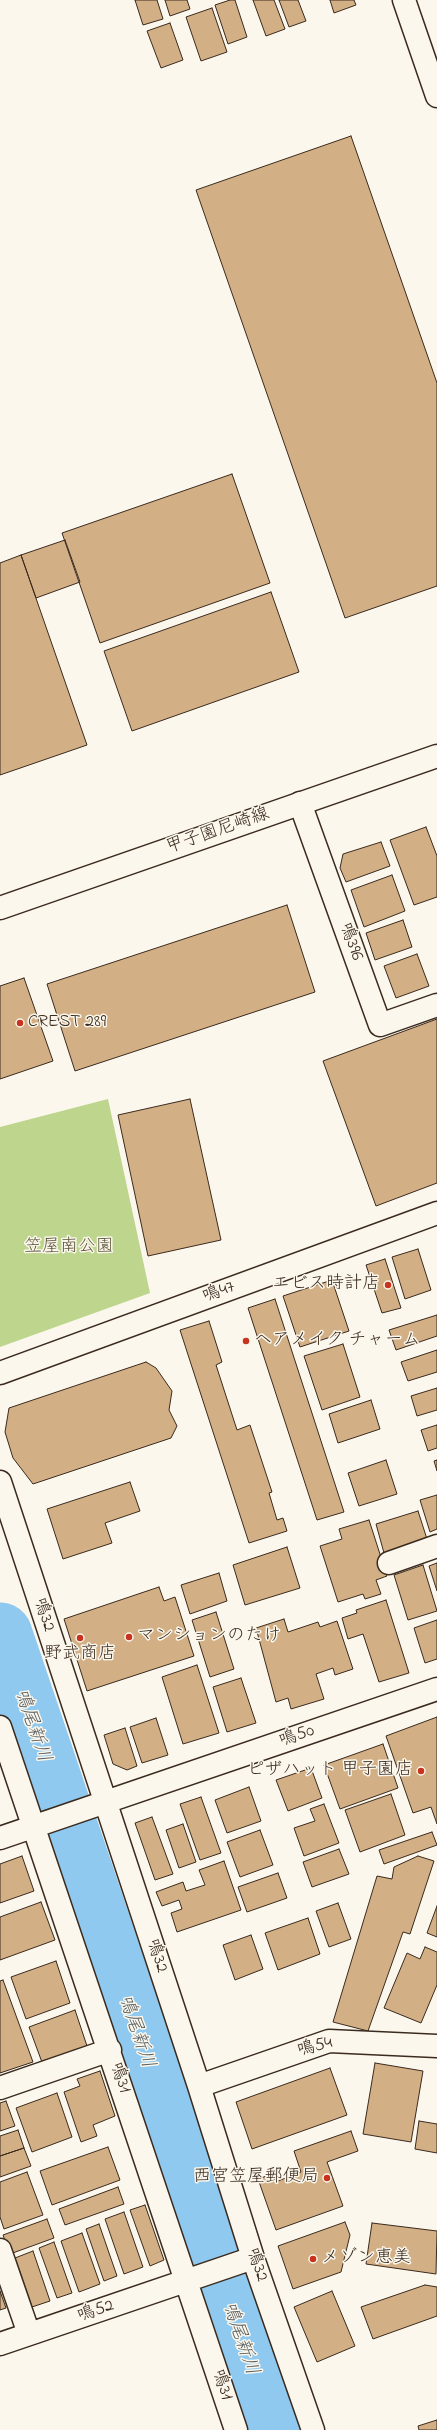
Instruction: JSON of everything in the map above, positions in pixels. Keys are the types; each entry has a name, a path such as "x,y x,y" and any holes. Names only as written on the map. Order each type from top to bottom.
{"street":[{"path":"404,0 437,96"},
{"name":"甲子園尼崎線","path":"0,908 437,756"},
{"name":"鳴396","path":"300,803 380,1025 437,1005"},
{"name":"鳴47","path":"0,1373 437,1213"},
{"name":"鳴32","path":"0,1482 97,1805 199,2086 248,2260 313,2430"},
{"path":"388,1563 437,1546"},
{"name":"鳴50","path":"36,1826 437,1689"},
{"name":"鳴31","path":"0,1727 36,1826 110,2050 190,2280 236,2430"},
{"path":"0,1838 36,1826"},
{"name":"鳴54","path":"199,2086 329,2041 437,2046"},
{"path":"0,2088 110,2050"},
{"path":"0,2250 30,2334"},
{"name":"鳴52","path":"0,2344 248,2260"}],"green space":[{"name":"笠屋南公園","path":"108,1099 150,1293 0,1347 0,1127"}],"building":[{"path":"135,0 157,0 163,19 143,25"},
{"path":"165,0 187,0 190,9 170,16"},
{"path":"230,0 235,0 247,37 228,44 215,5"},
{"path":"253,0 274,0 285,29 266,36"},
{"path":"279,0 298,0 306,21 289,27"},
{"path":"330,0 354,0 356,5 334,13"},
{"path":"212,8 227,52 201,61 186,17"},
{"path":"170,23 183,60 161,68 147,31"},
{"path":"351,136 437,383 437,586 345,618 196,190"},
{"path":"232,474 270,583 100,643 62,533"},
{"path":"65,540 80,582 36,598 21,555"},
{"path":"21,555 87,745 0,775 0,563"},
{"path":"271,592 299,672 132,731 104,651"},
{"path":"426,827 437,856 437,897 414,905 390,840"},
{"path":"381,842 390,866 346,882 340,868 343,854"},
{"path":"392,875 405,911 364,927 351,890"},
{"path":"287,905 315,992 75,1071 47,984"},
{"path":"403,920 412,947 375,960 366,933"},
{"path":"417,954 429,986 396,998 384,966"},
{"name":"CREST 289","path":"24,978 53,1061 0,1079 0,986"},
{"path":"437,1019 437,1183 376,1206 323,1061"},
{"path":"190,1099 221,1240 148,1256 118,1115"},
{"path":"418,1249 431,1290 405,1299 392,1257"},
{"path":"385,1259 401,1308 382,1313 366,1265"},
{"path":"332,1280 349,1331 300,1347 283,1296"},
{"path":"275,1299 344,1512 317,1520 248,1308"},
{"path":"437,1315 437,1336 396,1350 389,1330"},
{"path":"209,1321 222,1362 216,1365 237,1430 250,1425 272,1492 269,1493 277,1520 283,1518 287,1531 249,1543 180,1330"},
{"path":"343,1344 360,1397 322,1410 304,1356"},
{"path":"437,1350 437,1372 408,1381 401,1362"},
{"path":"146,1362 156,1368 172,1391 169,1410 177,1426 171,1438 33,1484 13,1458 5,1432 9,1408"},
{"path":"437,1388 437,1410 417,1416 411,1396"},
{"path":"371,1400 380,1429 338,1443 329,1414"},
{"path":"437,1425 437,1448 428,1451 421,1430"},
{"path":"386,1460 397,1494 359,1506 348,1473"},
{"path":"437,1460 437,1471 434,1461"},
{"path":"130,1482 140,1511 105,1523 112,1543 63,1559 47,1509"},
{"path":"437,1495 437,1529 430,1532 420,1500"},
{"path":"418,1511 427,1539 384,1553 376,1524"},
{"path":"369,1520 387,1576 376,1580 381,1594 365,1599 363,1594 338,1602 320,1546 342,1539 339,1529"},
{"path":"287,1547 300,1588 245,1605 233,1565"},
{"path":"437,1563 437,1591 429,1566"},
{"path":"423,1565 437,1611 408,1620 394,1575"},
{"path":"219,1573 227,1601 190,1614 181,1585"},
{"name":"マンションのたけ","path":"159,1587 164,1601 175,1597 194,1656 87,1691 64,1619"},
{"path":"386,1600 409,1673 379,1682 363,1634 348,1639 342,1618 357,1613 356,1610"},
{"path":"216,1612 234,1669 210,1677 192,1620"},
{"path":"284,1619 288,1632 318,1622 320,1627 337,1621 353,1669 335,1675 333,1668 316,1674 324,1699 291,1709 288,1698 276,1702 256,1628"},
{"path":"437,1620 437,1659 425,1663 414,1628"},
{"path":"197,1665 219,1733 183,1744 162,1677"},
{"path":"241,1678 256,1723 227,1732 213,1687"},
{"path":"437,1717 437,1824 431,1807 413,1813 386,1736"},
{"path":"156,1718 168,1755 142,1763 130,1727"},
{"path":"125,1728 137,1766 127,1770 113,1764 104,1735"},
{"path":"383,1744 398,1788 340,1809 324,1765"},
{"path":"311,1768 322,1798 288,1811 276,1780"},
{"path":"249,1787 261,1821 227,1833 215,1800"},
{"path":"391,1794 405,1835 360,1852 345,1810"},
{"path":"201,1797 221,1853 200,1860 180,1804"},
{"path":"324,1804 339,1843 304,1856 294,1828 315,1821 310,1809"},
{"path":"152,1817 173,1874 155,1880 135,1823"},
{"path":"183,1824 196,1862 179,1868 166,1830"},
{"path":"260,1830 273,1865 240,1877 227,1842"},
{"path":"432,1832 437,1845 384,1864 379,1850"},
{"path":"339,1849 349,1874 312,1887 303,1862"},
{"path":"22,1856 34,1891 0,1903 0,1864"},
{"path":"418,1856 434,1861 410,1934 403,1932 368,2031 333,2022 377,1876 392,1879 394,1867"},
{"path":"224,1861 241,1910 177,1932 171,1913 182,1909 179,1900 162,1906 156,1892 183,1882 186,1891 205,1885 199,1870"},
{"path":"278,1873 287,1898 247,1912 238,1887"},
{"path":"41,1902 55,1940 0,1960 0,1917"},
{"path":"338,1903 351,1939 329,1947 316,1911"},
{"path":"437,1906 437,1937 427,1933"},
{"path":"308,1918 320,1954 278,1970 265,1933"},
{"path":"251,1935 263,1969 235,1980 223,1945"},
{"path":"425,1947 437,1952 437,1985 421,2023 384,2008 407,1953 420,1959"},
{"path":"56,1961 70,2003 26,2019 11,1977"},
{"path":"3,1980 33,2062 0,2073 0,1981"},
{"path":"75,2010 88,2049 43,2065 29,2027"},
{"path":"375,2063 423,2071 411,2142 363,2134"},
{"path":"330,2068 347,2115 252,2149 236,2102"},
{"path":"100,2071 115,2116 93,2125 97,2136 81,2142 64,2092 80,2086 77,2079"},
{"path":"57,2093 72,2137 32,2152 16,2108"},
{"path":"6,2101 15,2126 0,2131 0,2103"},
{"path":"419,2121 437,2124 437,2153 415,2149"},
{"path":"18,2130 24,2148 0,2156 0,2136"},
{"path":"351,2131 358,2151 327,2162 343,2206 276,2230 258,2179 275,2173 278,2181 301,2172 294,2151"},
{"path":"108,2147 120,2180 52,2205 40,2171"},
{"path":"24,2148 31,2166 0,2177 0,2156"},
{"path":"27,2172 43,2215 4,2229 0,2217 0,2182"},
{"path":"118,2187 124,2204 65,2225 59,2209"},
{"path":"145,2205 164,2260 150,2266 130,2210"},
{"path":"124,2212 143,2267 124,2274 105,2219"},
{"path":"47,2219 54,2238 10,2254 3,2235"},
{"name":"メゾン恵美","path":"345,2222 350,2235 341,2272 293,2289 278,2246"},
{"path":"372,2223 437,2231 436,2274 366,2264"},
{"path":"99,2224 117,2276 104,2281 86,2229"},
{"path":"82,2233 100,2284 79,2292 61,2241"},
{"path":"54,2242 72,2293 57,2298 39,2248"},
{"path":"33,2251 50,2301 32,2307 15,2258"},
{"path":"425,2285 437,2287 437,2316 373,2339 361,2307"},
{"path":"0,2291 6,2308 0,2310"},
{"path":"332,2291 355,2346 317,2362 294,2307"},
{"path":"437,2420 437,2430 419,2430 418,2426"}],"waterway":[{"name":"鳴尾新川","path":"0,1635 270,2430"}],"place":[{"name":"CREST 289","path":"20,1023"},
{"name":"エビス時計店","path":"388,1285"},
{"name":"ヘアメイク チャーム","path":"246,1341"},
{"name":"マンションのたけ","path":"129,1637"},
{"name":"野武商店","path":"80,1638"},
{"name":"ピザハット 甲子園店","path":"421,1771"},
{"name":"西宮笠屋郵便局","path":"327,2178"},
{"name":"メゾン恵美","path":"313,2259"}]}
